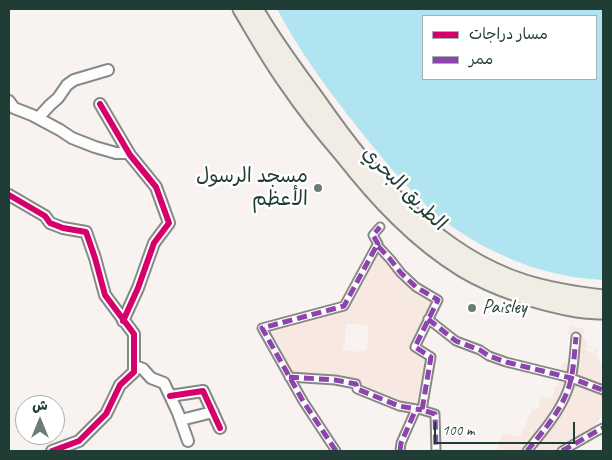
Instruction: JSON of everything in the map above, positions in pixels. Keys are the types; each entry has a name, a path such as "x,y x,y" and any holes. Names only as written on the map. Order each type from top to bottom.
{"main road":[{"name":"الطريق البحري","path":"241,9 287,83 328,137 366,183 416,234 442,255 491,284 548,303 578,309 603,311"},
{"name":"الطريق البحري","path":"255,9 336,128 364,163 419,221 456,249 502,274 550,290 603,298"}],"street":[{"path":"38,118 58,98 67,85 74,80 108,70"},
{"path":"10,104 14,108 38,118 72,138 116,153 129,153"},
{"path":"100,104 129,153 156,187 169,223 154,243 138,288 123,320"},
{"path":"9,195 45,216 50,223 63,228 86,232 105,295 134,334 134,372 120,385 106,414 79,441 52,451"},
{"path":"380,227 373,235 377,245 416,287 438,300 414,347 431,357 419,410 401,443 400,451"},
{"path":"336,451 303,401 262,328 344,306 377,245"},
{"path":"428,319 456,341 480,350 489,356 571,378 603,390"},
{"path":"527,451 553,417 567,393 571,378 576,338"},
{"path":"135,366 143,369 151,378 164,383 181,420 188,441"},
{"path":"289,377 335,380 356,384 357,389 399,406 435,414 436,451"},
{"path":"170,396 203,392 220,428"},
{"path":"181,420 213,412"},
{"path":"562,451 603,428"}],"shaded area":[{"path":"377,245 401,273 438,300 415,346 431,357 420,406 416,409 357,389 356,384 289,376 265,329 344,306","holes":["346,324 368,325 366,351 343,350"]},
{"path":"570,325 584,329 583,336 587,344 586,346 593,347 585,348 585,350 593,353 595,348 597,349 594,355 597,354 600,365 603,365 603,416 589,432 559,451 497,451 503,433 520,437 532,410 539,409 540,397 553,397 554,387 559,385 562,362 568,362 571,336 568,334"}],"water":[{"path":"277,9 603,9 603,280 578,278 538,269 487,248 455,229 428,207 392,169 314,70"}],"marked path":[{"path":"377,245 373,235 380,227"},
{"path":"336,451 303,401 262,328 344,306 377,245 416,287 438,300 415,347 431,357 422,410 435,414 436,451"},
{"path":"428,319 456,341 480,350 489,356 571,378 603,390"},
{"path":"527,451 555,415 564,400 572,372 576,337"},
{"path":"289,377 335,380 356,384 357,389 399,406 422,410"},
{"path":"400,451 401,443 416,409"},
{"path":"562,451 603,428"}],"cycle path":[{"path":"100,104 130,155 156,187 169,223 154,243 138,288 123,321"},
{"path":"9,195 45,216 50,223 63,228 86,232 105,295 134,334 134,372 120,385 106,414 79,441 52,451"},
{"path":"170,396 203,391 220,428"}],"place":[{"name":"مسجد الرسول الأعظم","path":"318,188"},
{"name":"Paisley","path":"472,308"}]}
